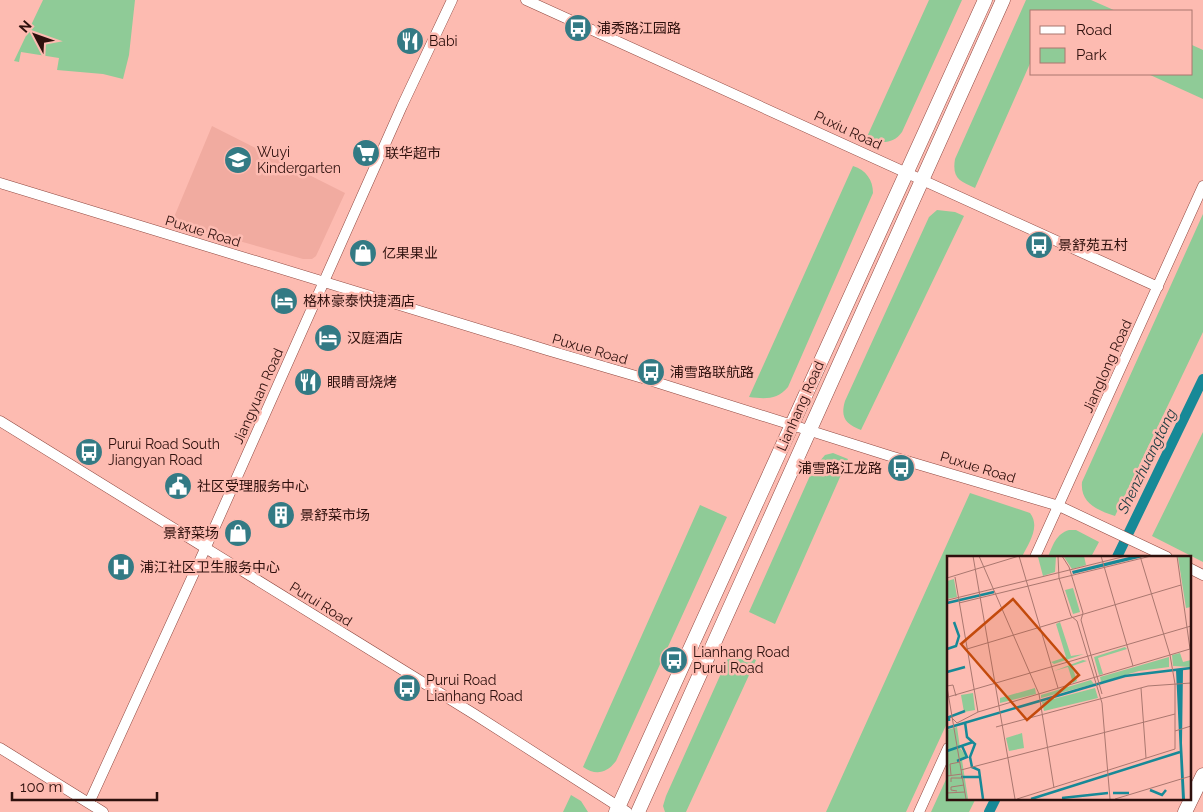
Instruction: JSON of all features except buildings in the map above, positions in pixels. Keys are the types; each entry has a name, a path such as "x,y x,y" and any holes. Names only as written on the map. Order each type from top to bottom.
{"street":[{"name":"Jiangyuan Road","path":"88,803 325,282 402,106 452,0"},
{"name":"Puxiu Road","path":"526,0 1158,287"},
{"name":"Lianhang Road","path":"620,810 985,0"},
{"name":"Lianhang Road","path":"638,812 1003,0"},
{"name":"Puxue Road","path":"0,183 1059,506 1165,556"},
{"name":"Jianglong Road","path":"1035,556 1203,186"},
{"name":"Purui Road","path":"0,421 474,714 620,810"},
{"path":"1190,568 1203,575"},
{"path":"0,748 102,812"},
{"path":"919,812 947,750"},
{"path":"1185,812 1203,775"}],"shaded area":[{"name":"Wuyi Kindergarten","path":"212,126 345,193 316,256 312,259 303,259 172,222"}],"green space":[{"path":"43,0 135,0 129,55 123,79 103,74 57,70 59,58 21,52 19,62 14,61"},
{"path":"929,0 962,0 902,132 895,139 886,142 866,139"},
{"path":"1026,0 1091,0 1114,10 1030,10 1030,64 975,188 958,178 954,165"},
{"path":"1193,45 1203,50 1203,99 1150,75 1193,75"},
{"path":"853,166 862,170 868,176 872,184 873,193 788,387 780,394 770,398 749,397"},
{"path":"937,210 955,212 964,216 861,430 846,420 843,412 845,401 929,217"},
{"path":"1203,214 1203,332 1115,516 1091,505 1084,495 1082,482"},
{"path":"1203,432 1203,562 1152,536"},
{"path":"833,453 848,459 775,624 749,612 813,469 825,455"},
{"path":"970,493 1030,513 1033,518 1034,530 1022,556 947,556 947,723 906,812 826,812"},
{"path":"700,505 727,517 616,761 605,771 592,772 583,767"},
{"path":"1076,530 1099,542 1092,556 1048,556 1053,544 1065,532"},
{"path":"732,649 756,660 686,812 665,812 663,806 666,796"},
{"path":"947,777 947,800 975,800 969,812 931,812"},
{"path":"571,795 581,801 588,812 563,812"}],"waterway":[{"name":"Shenzhuangtang","path":"1117,556 1203,379"},
{"name":"Shenzhuangtang","path":"989,812 995,800"}],"place":[{"name":"浦秀路江园路","path":"578,28"},
{"name":"Babi","path":"410,41"},
{"name":"联华超市","path":"366,153"},
{"name":"Wuyi Kindergarten","path":"238,160"},
{"name":"景舒苑五村","path":"1039,245"},
{"name":"亿果果业","path":"363,253"},
{"name":"格林豪泰快捷酒店","path":"284,301"},
{"name":"汉庭酒店","path":"328,338"},
{"name":"浦雪路联航路","path":"651,372"},
{"name":"眼睛哥烧烤","path":"308,382"},
{"name":"Purui Road South Jiangyan Road","path":"89,452"},
{"name":"浦雪路江龙路","path":"901,468"},
{"name":"社区受理服务中心","path":"178,486"},
{"name":"景舒菜市场","path":"281,515"},
{"name":"景舒菜场","path":"238,533"},
{"name":"浦江社区卫生服务中心","path":"121,567"},
{"name":"Lianhang Road Purui Road","path":"674,660"},
{"name":"Purui Road Lianhang Road","path":"407,688"}]}
